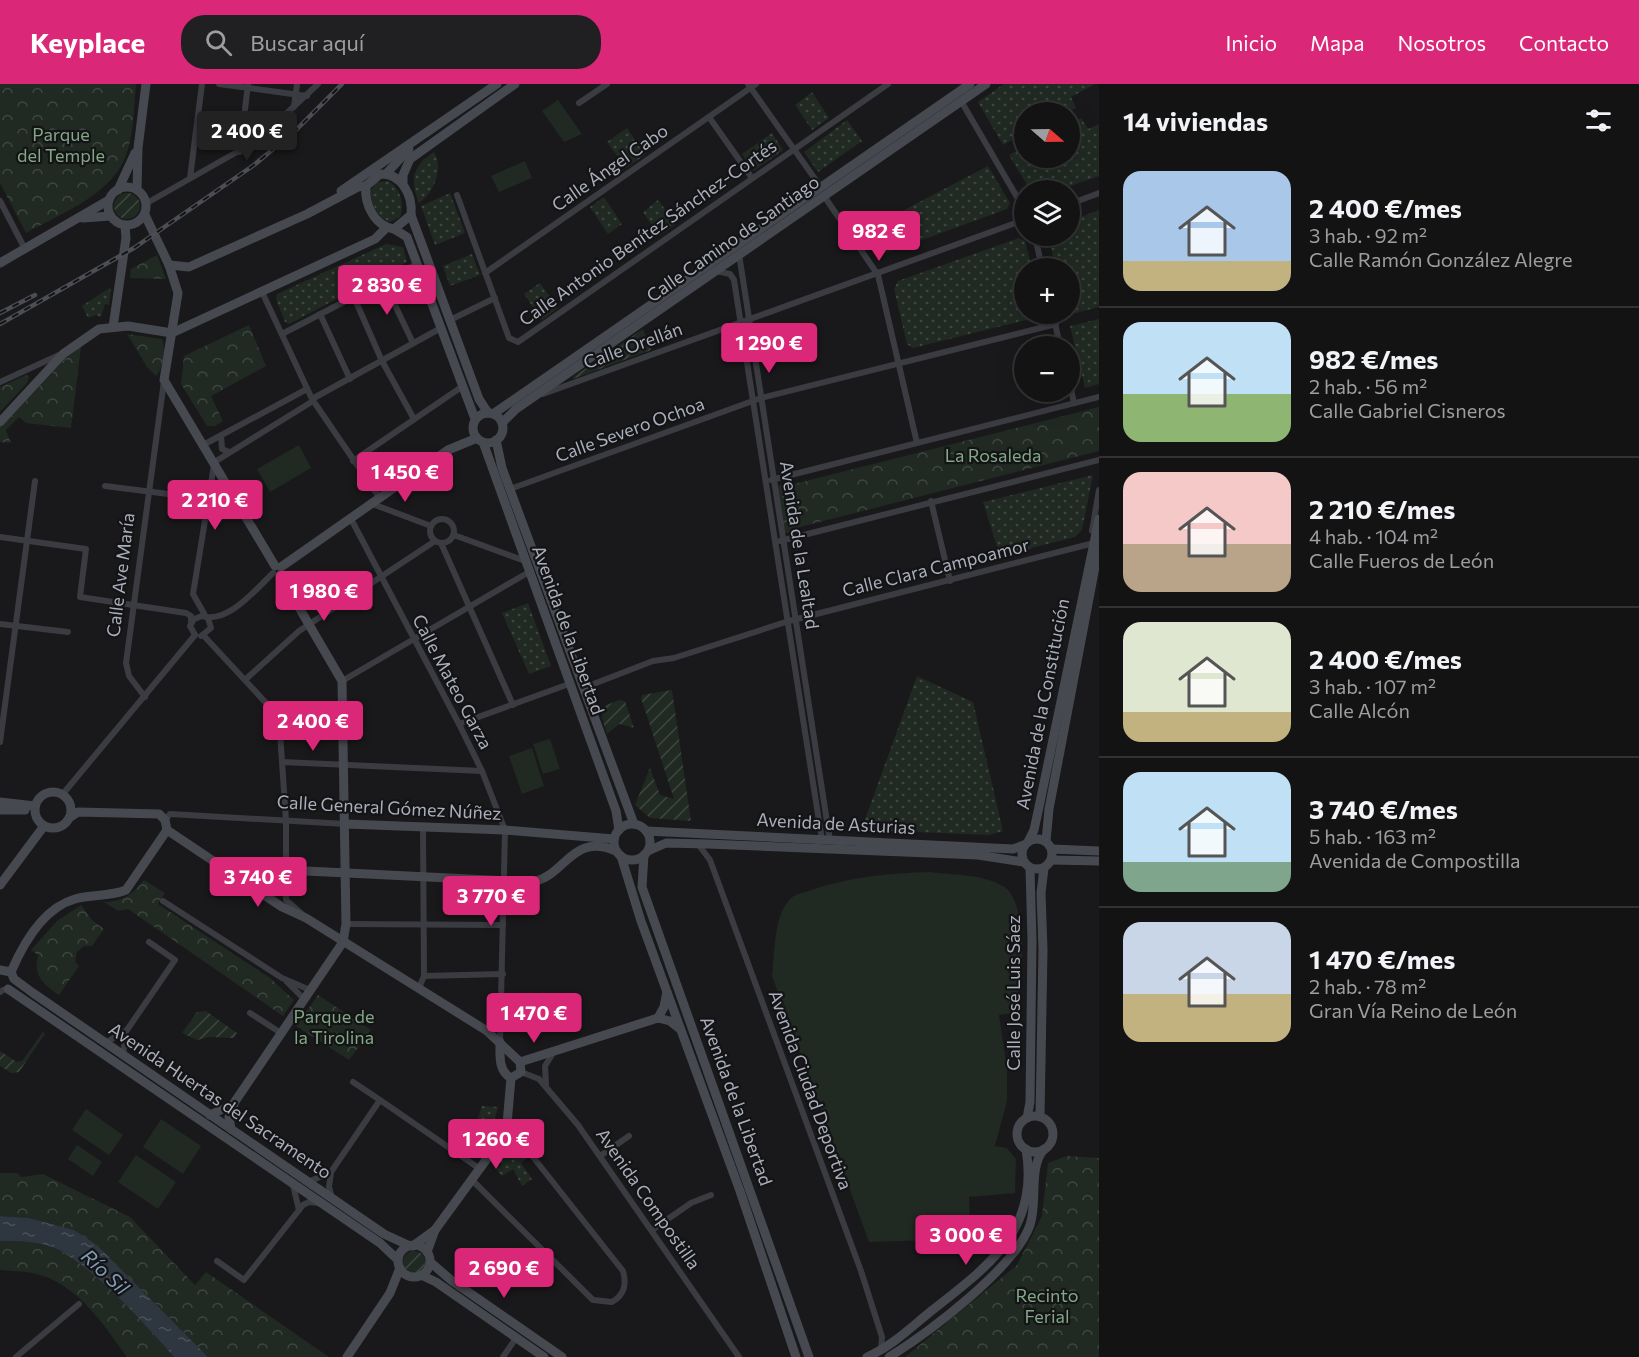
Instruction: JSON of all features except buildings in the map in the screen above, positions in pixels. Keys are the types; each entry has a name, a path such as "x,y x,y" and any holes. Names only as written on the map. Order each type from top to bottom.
{"street":[{"path":"137,190 138,148 146,84"},
{"path":"190,178 202,84"},
{"path":"219,84 248,85 307,96"},
{"path":"294,108 297,84"},
{"path":"147,203 240,152 294,108 318,84"},
{"path":"325,204 353,181 424,136 497,84"},
{"path":"453,447 480,440 496,440 502,433 502,423 490,414 479,399 411,215 403,174 410,159 515,84"},
{"path":"579,104 607,84"},
{"name":"Calle Antonio Benítez Sánchez-Cortés","path":"495,298 509,338 518,342 888,84"},
{"name":"Calle Camino de Santiago","path":"490,414 970,84"},
{"name":"Calle Camino de Santiago","path":"502,423 739,253 986,84"},
{"path":"240,152 248,85"},
{"path":"752,85 820,186"},
{"name":"Calle Ángel Cabo","path":"485,273 752,85"},
{"path":"962,101 1014,192"},
{"path":"709,117 752,178"},
{"path":"386,174 424,136"},
{"path":"0,263 109,200 118,190 138,148"},
{"path":"169,265 189,267 358,187 366,186 380,174 386,174 403,183"},
{"path":"366,186 365,197 374,217 407,237 463,386 480,440"},
{"path":"80,218 111,216 125,226 136,224 145,215 147,203 137,190 128,187 118,190"},
{"path":"1080,200 1099,193"},
{"path":"450,321 495,298 457,195"},
{"path":"824,196 878,275 917,443"},
{"path":"109,200 111,216"},
{"path":"0,201 25,249"},
{"path":"145,215 169,265 178,293 164,380 342,681 347,874 346,924 343,942 234,1104 229,1117 231,1129"},
{"path":"99,329 128,326 172,333 375,239 411,215"},
{"name":"Calle Orellán","path":"534,398 1014,224"},
{"path":"113,327 126,238 125,226"},
{"name":"Avenida de la Lealtad","path":"739,253 745,322 826,840"},
{"path":"282,334 353,295 417,264"},
{"name":"Avenida de la Lealtad","path":"716,271 733,276 745,322"},
{"path":"383,280 413,343"},
{"path":"262,292 312,400 379,497"},
{"path":"353,295 382,361 414,419"},
{"path":"115,313 128,326"},
{"path":"0,382 63,354 99,329 115,313"},
{"path":"320,314 350,379"},
{"path":"1056,324 1058,336"},
{"name":"Calle Severo Ochoa","path":"510,489 757,399 1056,324"},
{"path":"204,636 211,628 194,594 213,464 312,400 441,328"},
{"path":"0,422 63,354"},
{"name":"Calle Ave María","path":"145,697 126,670 147,492 164,380"},
{"path":"353,461 463,386"},
{"path":"203,446 307,388"},
{"path":"770,480 1099,397"},
{"path":"288,399 297,403 294,412"},
{"path":"191,622 197,616 221,617 229,612 277,571 350,517 453,447 474,422 490,414"},
{"path":"220,436 222,449 229,453"},
{"name":"Avenida de la Libertad","path":"480,440 616,811 616,834"},
{"name":"Avenida de la Libertad","path":"496,440 510,489 634,824"},
{"path":"780,541 1099,460"},
{"path":"1,741 3,710 35,481"},
{"path":"105,486 208,499"},
{"name":"Avenida de la Constitución","path":"1026,844 1034,830 1091,570 1099,490"},
{"path":"931,501 950,581"},
{"path":"370,503 431,526"},
{"name":"Calle Mateo Garza","path":"350,517 379,577 459,724 482,771 506,830"},
{"path":"246,679 309,624 379,577 438,542 450,540 454,535 453,524 447,519 436,520 431,526 430,534 438,542 469,605 513,705"},
{"name":"Avenida de la Constitución","path":"1046,841 1049,809 1099,519"},
{"path":"454,535 525,561"},
{"path":"0,537 86,549 80,597 186,613 191,616 191,629 195,635 204,636 279,717 286,820 286,900 306,918"},
{"name":"Calle Clara Campoamor","path":"793,620 1094,545"},
{"name":"Avenida de la Constitución","path":"1091,570 1099,557"},
{"path":"342,681 529,572"},
{"name":"Avenida de la Lealtad","path":"583,688 653,661 674,658 793,620"},
{"path":"0,624 68,632"},
{"path":"62,795 195,635"},
{"path":"459,724 569,684"},
{"path":"282,762 482,771"},
{"path":"48,793 62,795 70,805 69,818 55,828 44,826 37,819 35,807 39,799 48,793"},
{"path":"0,802 35,807"},
{"path":"0,810 35,807"},
{"name":"Calle General Gómez Núñez","path":"69,818 78,812 87,811 159,814 165,820 170,814 346,824 616,834"},
{"path":"165,820 167,830 282,907 306,918 487,1031 520,1065"},
{"path":"226,870 286,870 503,882 544,880 575,852 583,848 618,854 633,860 646,853 649,838 646,831 634,824 616,834 618,854"},
{"path":"0,885 44,826"},
{"path":"419,988 424,976 423,827"},
{"path":"3,990 23,948 43,919 59,906 76,898 116,894 126,890 167,830"},
{"path":"506,830 500,1042 503,1070 511,1078"},
{"name":"Avenida de Asturias","path":"646,831 1013,849 1026,844"},
{"path":"1036,839 1046,841 1052,849 1051,860 1044,868 1027,865 1022,854 1026,844 1036,839"},
{"name":"Avenida de Asturias","path":"646,853 666,843 719,844 978,855 1027,865"},
{"name":"Avenida Ciudad Deportiva","path":"698,844 708,853 712,863 879,1327 885,1354"},
{"path":"712,863 712,852 719,844"},
{"path":"1052,849 1099,851"},
{"name":"Avenida de la Libertad","path":"646,853 642,887 809,1357"},
{"name":"Avenida de la Libertad","path":"618,854 740,1191 796,1357"},
{"path":"1051,860 1099,861"},
{"name":"Calle José Luis Sáez","path":"1027,865 1032,982 1030,1102 1027,1118"},
{"name":"Calle José Luis Sáez","path":"1040,1117 1043,950 1041,893 1044,868"},
{"path":"163,901 282,978 310,990"},
{"path":"346,924 503,925"},
{"path":"105,1043 127,1030 175,960 149,942"},
{"path":"0,970 12,975"},
{"path":"424,976 503,974"},
{"name":"Avenida Huertas del Sacramento","path":"12,975 105,1043 384,1234 412,1246"},
{"path":"282,978 304,999"},
{"name":"Avenida Huertas del Sacramento","path":"3,990 380,1243 399,1264"},
{"path":"658,1018 666,1003 667,990"},
{"path":"250,1012 281,1033"},
{"path":"562,1357 451,1280 430,1262 427,1252 435,1230 502,1138 507,1124 511,1078 520,1065 658,1018 673,1022 682,1030"},
{"path":"487,1031 500,1024"},
{"path":"123,1055 127,1030"},
{"path":"546,1085 545,1066 554,1052"},
{"path":"503,1070 508,1059 520,1065"},
{"name":"Avenida Compostilla","path":"520,1065 546,1085 600,1156 739,1357"},
{"path":"353,1082 480,1169"},
{"path":"333,1198 329,1187 331,1172 380,1100"},
{"path":"210,1115 234,1104"},
{"path":"711,1116 722,1112"},
{"path":"867,1357 885,1354 985,1283 1012,1255 1029,1226 1037,1161 1053,1135 1050,1125 1040,1117 1027,1118 1021,1123 1017,1135 1026,1149 1028,1177 1022,1217 1004,1248 988,1265 899,1338 885,1354"},
{"path":"472,1180 593,1300 612,1302 622,1294 625,1287 623,1271 507,1124"},
{"path":"600,1156 629,1136"},
{"path":"1026,1149 1035,1152 1044,1149"},
{"path":"308,1182 331,1172"},
{"path":"293,1184 299,1210"},
{"path":"652,1230 691,1203 711,1195"},
{"path":"217,1261 244,1280 299,1210 309,1202 323,1205"},
{"path":"390,1293 404,1249 435,1230"},
{"path":"412,1246 427,1252"},
{"path":"421,1275 430,1262"},
{"path":"399,1264 409,1276"},
{"path":"347,1357 390,1293 409,1276 421,1275 436,1282 544,1357"},
{"path":"16,1357 79,1304"},
{"path":"879,1327 890,1337 899,1338"},
{"path":"503,1357 516,1338"}],"green space":[{"name":"Parque del Temple","path":"0,84 136,84 133,125 122,165 100,190 86,200 26,233 0,183"},
{"path":"1004,84 1095,84 1071,97 1073,102 1014,102 1014,139 1003,145 978,102"},
{"path":"812,92 829,118 812,130 795,105"},
{"path":"558,100 582,134 564,142 542,111"},
{"path":"1080,119 1088,129 1099,124 1099,176 1080,183 1080,180 1024,180 1017,168 1080,168"},
{"path":"847,120 862,141 818,172 804,152"},
{"path":"627,128 645,155 626,168 607,142"},
{"path":"772,133 783,150 754,171 742,154"},
{"path":"434,152 438,165 436,180 429,193 419,203 414,187 415,174 421,162"},
{"path":"1014,152 1014,163 1009,155"},
{"path":"525,161 532,178 499,192 491,176"},
{"path":"988,166 1010,203 1007,209 886,253 878,250 864,231"},
{"path":"388,181 396,188 402,202 400,217 390,222 376,210 370,191 377,182"},
{"path":"127,193 136,197 140,206 136,215 127,219 118,215 114,206 118,197"},
{"path":"450,193 465,233 435,245 421,206"},
{"path":"604,197 622,224 608,234 590,207"},
{"path":"658,200 676,224 659,236 643,212"},
{"path":"1099,210 1099,307 1080,312 1080,258 1054,258 1050,246 1080,246 1080,217"},
{"path":"1014,240 1014,246 1026,246 1029,258 1014,258 1014,323 913,348 907,344 894,289 898,281"},
{"path":"386,244 403,247 407,262 289,324 285,322 276,299 277,294"},
{"path":"472,254 480,275 450,286 443,266"},
{"path":"157,255 166,279 130,278 131,269"},
{"path":"540,283 558,308 542,320 524,294"},
{"path":"111,287 109,305 105,304 101,317 96,315 88,318 82,306"},
{"path":"1099,319 1099,384 1085,388 1080,367 1080,336 1072,336 1070,326"},
{"path":"249,325 266,366 211,396 223,421 215,426 207,426 181,384 184,356"},
{"path":"643,329 651,350 573,379 573,377"},
{"path":"127,334 162,339 163,358 156,376 147,367"},
{"path":"81,347 71,428 26,423 19,417 6,430 11,443 0,442 0,424 8,420 65,359"},
{"path":"26,375 29,377 27,383 0,412 0,387"},
{"name":"La Rosaleda","path":"1099,407 1099,451 796,528 797,533 784,533 776,487 789,481 790,485"},
{"path":"299,445 311,468 270,492 257,469"},
{"path":"1093,475 1082,530 1075,537 1000,556 983,502"},
{"path":"528,603 551,666 529,674 502,613"},
{"path":"917,676 973,702 1003,831 989,835 865,830 863,825"},
{"path":"672,690 691,821 650,818 635,805 650,768 660,795 674,799 641,698 642,695"},
{"path":"619,700 625,701 634,728 619,724 607,734 602,718 604,706"},
{"path":"550,739 560,769 543,774 533,744"},
{"path":"532,748 544,786 522,794 509,756"},
{"path":"930,872 977,877 995,882 1012,895 1017,909 1021,927 1022,966 1012,1013 999,1015 1007,1069 1007,1101 995,1146 1007,1148 1016,1159 1015,1193 969,1197 970,1221 935,1240 869,1242 772,976 776,936 780,915 792,897 855,879"},
{"path":"144,880 165,893 158,904 270,978 294,1000 283,1016 128,909 118,911 104,902 127,896"},
{"path":"81,905 92,920 104,929 92,946 84,946 77,952 75,962 79,966 59,995 41,979 37,969 38,955 31,950 57,921"},
{"name":"Parque de la Tirolina","path":"318,995 371,1030 349,1060 296,1026"},
{"path":"206,1011 237,1033 234,1038 209,1037 197,1040 182,1033 197,1012"},
{"path":"43,1032 45,1034 19,1072 11,1073 0,1066 0,1051 17,1062 22,1061"},
{"path":"482,1106 498,1107 494,1122 480,1142 474,1143 465,1137 478,1118"},
{"path":"86,1109 123,1135 109,1155 72,1130"},
{"path":"161,1119 201,1146 183,1174 143,1147"},
{"path":"507,1140 512,1140 528,1157 521,1163 532,1179 522,1186 513,1169 502,1176 496,1170 502,1164 496,1158"},
{"path":"77,1145 102,1162 93,1176 68,1159"},
{"path":"136,1155 176,1182 158,1209 118,1182"},
{"name":"Recinto Ferial","path":"1067,1156 1099,1158 1099,1357 905,1357 1017,1265 1042,1216 1048,1163"},
{"path":"0,1173 17,1173 22,1177 43,1174 130,1217 195,1285 206,1272 329,1357 208,1357 97,1245 74,1230 29,1218 0,1216"},
{"path":"0,1241 38,1243 59,1250 74,1259 120,1299 174,1357 127,1357 98,1318 75,1294 62,1285 32,1273 0,1270"},
{"path":"414,1251 422,1254 425,1262 422,1270 414,1273 406,1270 403,1262 406,1254"}],"water":[{"name":"Río Sil","path":"0,1216 29,1218 74,1230 97,1245 208,1357 174,1357 104,1284 74,1259 59,1250 38,1243 0,1241"}],"railway":[{"path":"0,324 134,248 254,165 296,130 342,84"},
{"path":"0,313 35,295"}]}
